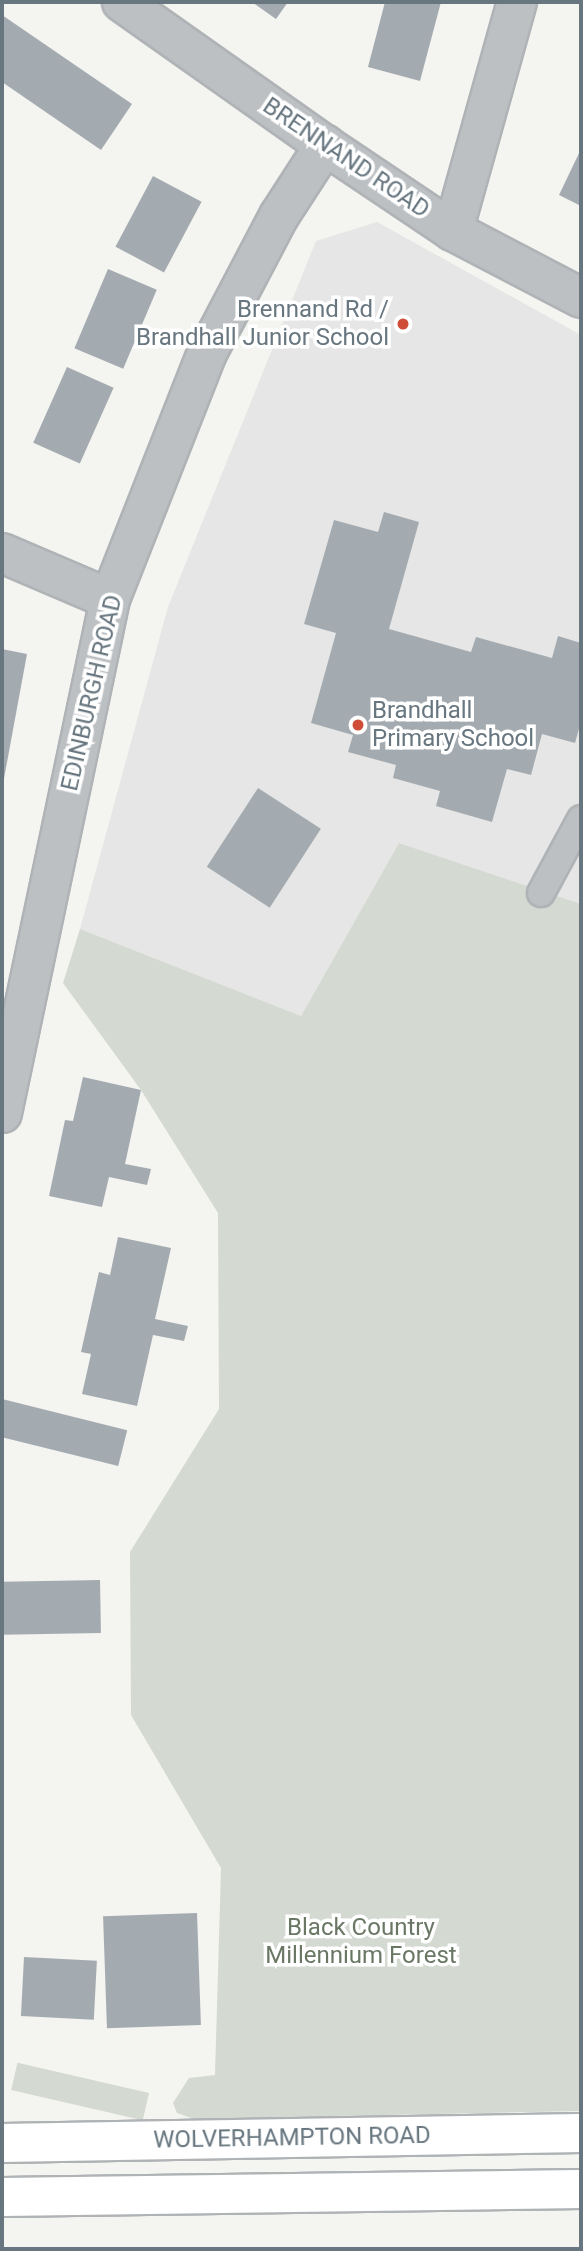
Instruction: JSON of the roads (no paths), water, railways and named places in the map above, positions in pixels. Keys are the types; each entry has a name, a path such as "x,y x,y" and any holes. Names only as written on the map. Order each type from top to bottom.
{"highway":[{"name":"WOLVERHAMPTON ROAD","path":"2,2143 581,2133"},
{"path":"2,2197 581,2189"}],"street":[{"name":"BRENNAND ROAD","path":"122,2 324,145 453,231 581,298"},
{"path":"453,231 517,2"},
{"name":"EDINBURGH ROAD","path":"2,1113 110,599 207,353 279,216 324,145"},
{"path":"2,553 110,599"}],"lane":[{"path":"541,893 581,820"}],"place":[{"name":"Brennand Rd / Brandhall Junior School","path":"403,324"},
{"name":"Brandhall Primary School","path":"358,725"}],"park label":[{"name":"Black Country Millennium Forest","path":"361,1942"}]}
